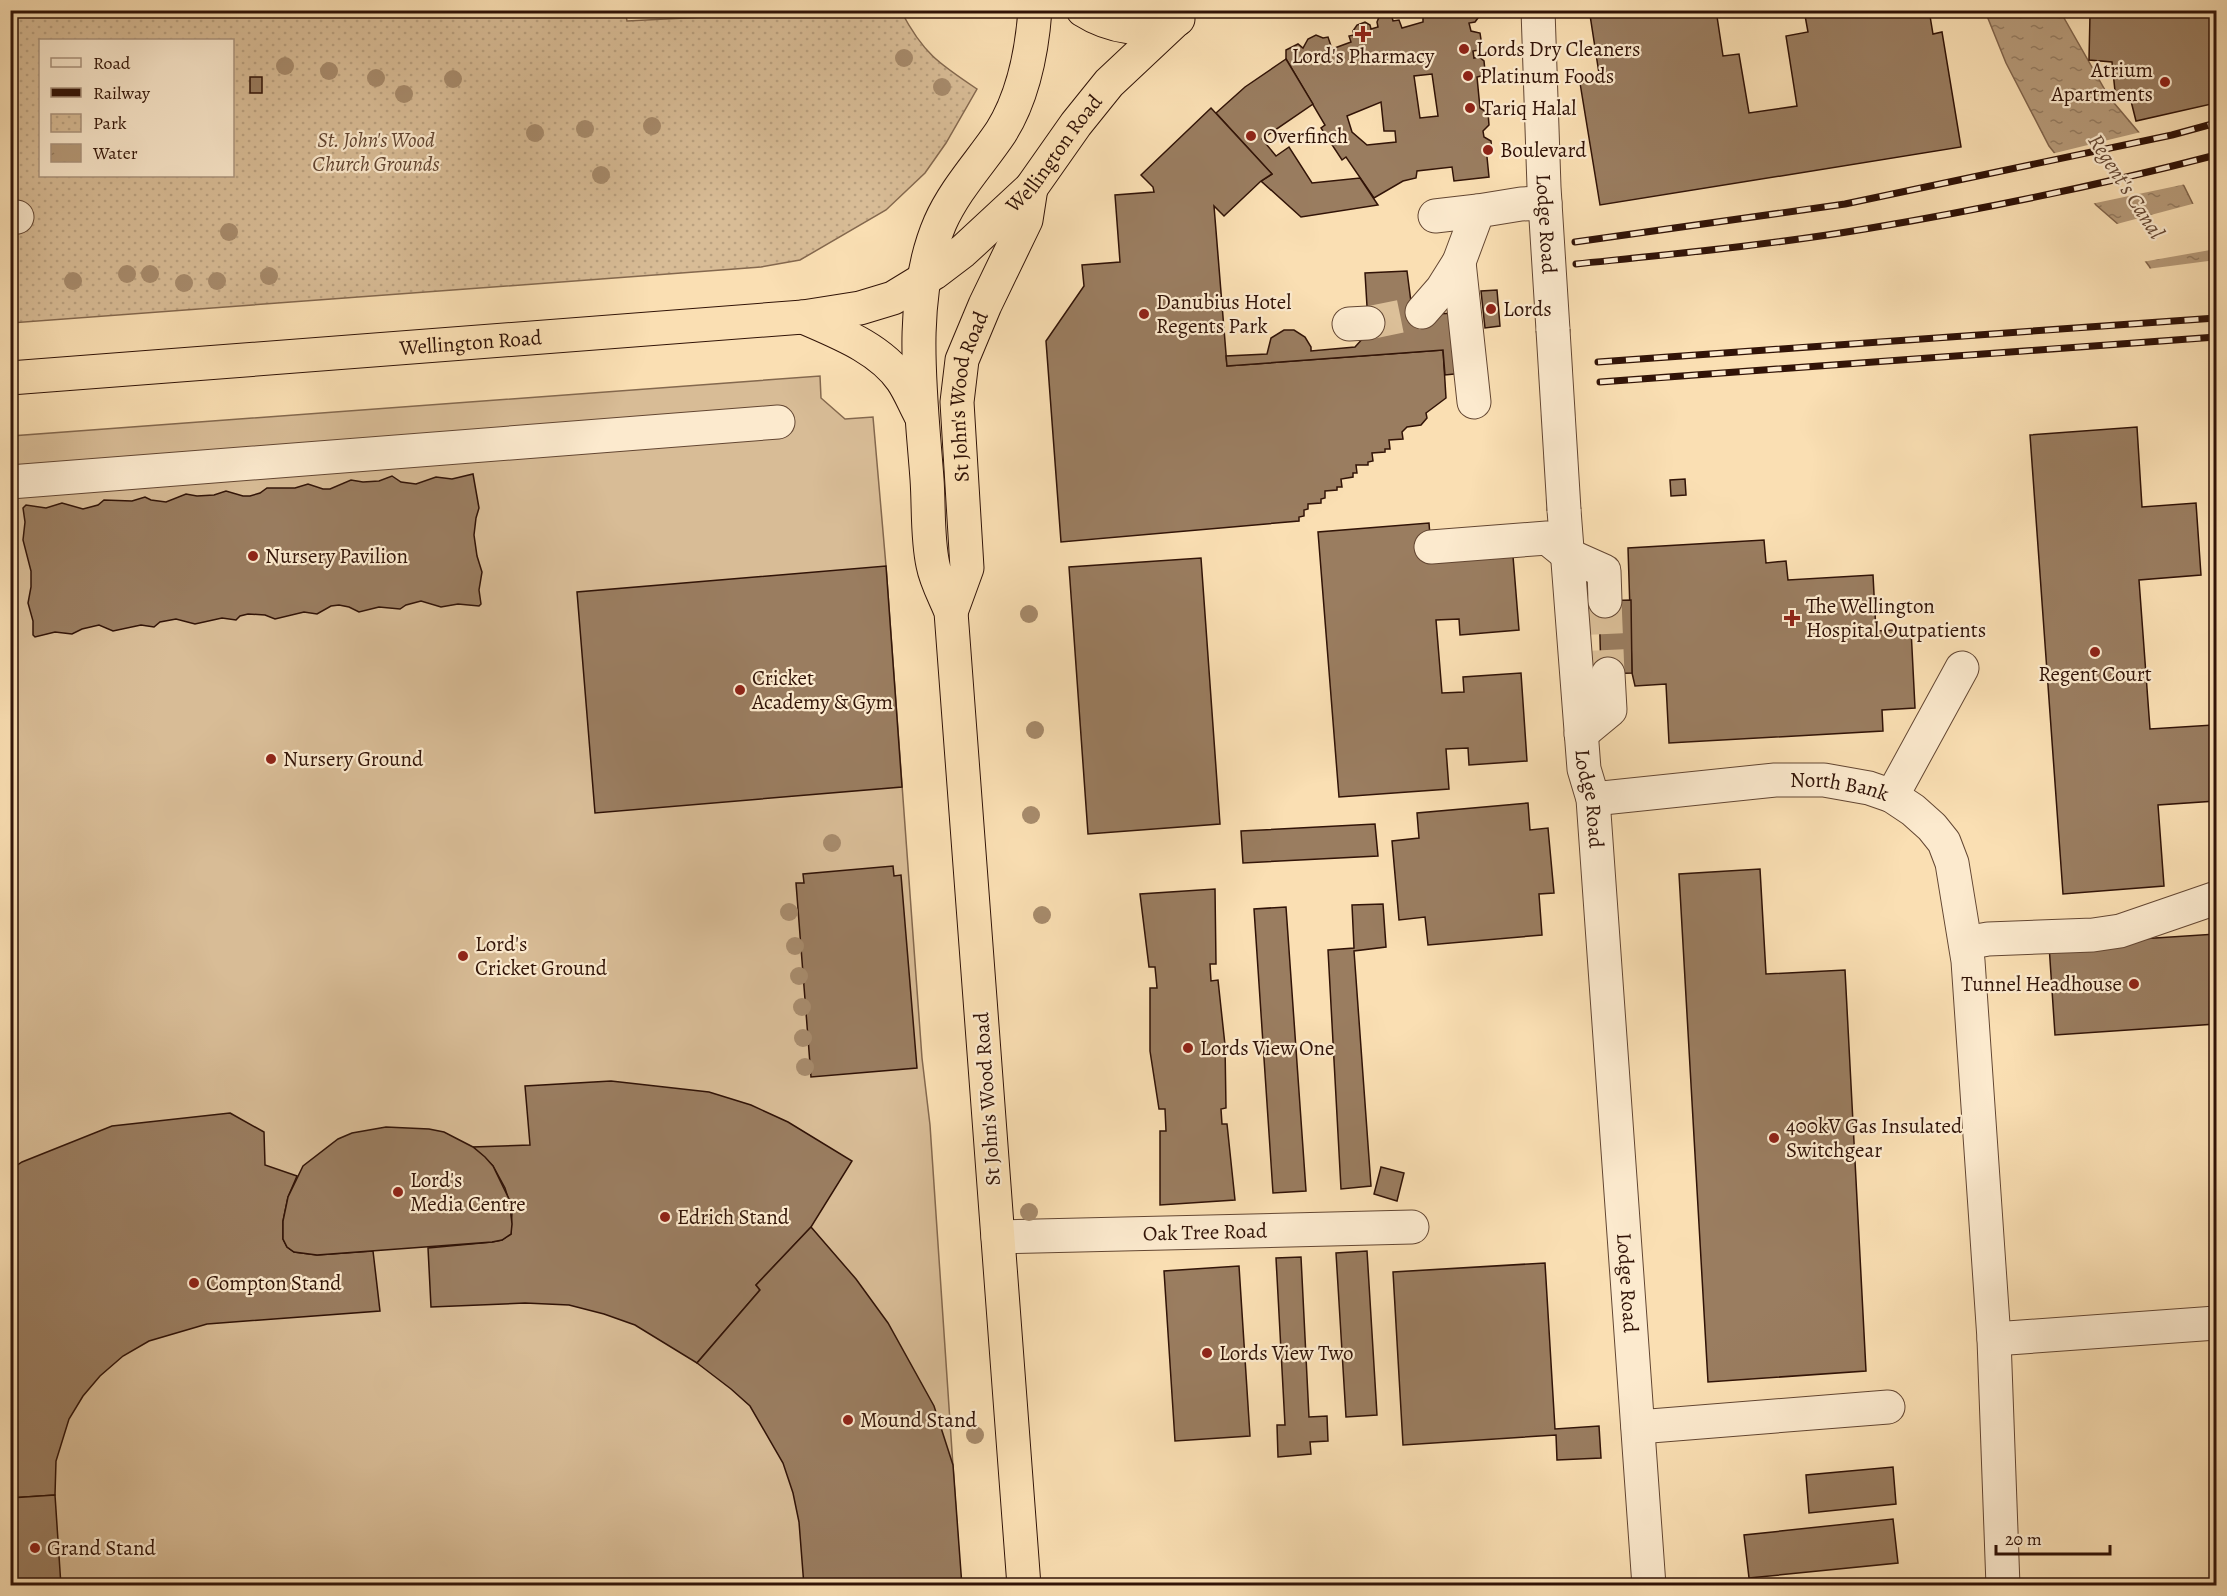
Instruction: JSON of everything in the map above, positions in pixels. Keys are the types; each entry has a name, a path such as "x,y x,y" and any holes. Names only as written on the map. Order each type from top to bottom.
{"highway":[{"path":"924,279 933,242 942,220 957,192 1002,130 1015,104 1023,80 1035,10"},
{"path":"1083,10 1096,19 1130,27 1153,26 1183,16"},
{"name":"Wellington Road","path":"10,378 803,317 834,314 880,303 924,279 963,251 1031,188 1076,124 1109,83 1183,16"},
{"name":"St John's Wood Road","path":"951,612 967,568 957,402 962,360 985,305 1026,220 1031,188"},
{"name":"St John's Wood Road","path":"924,279 920,364 933,566 951,612 1024,1586"},
{"path":"803,317 882,358 902,380 922,417"}],"street":[{"name":"Lodge Road","path":"1538,10 1545,203 1564,510 1584,769 1593,799 1649,1586"},
{"path":"1435,216 1521,204 1545,203"},
{"path":"1422,312 1442,289 1459,262 1478,211"},
{"path":"1459,262 1474,402"},
{"path":"10,482 778,422"},
{"path":"1431,547 1547,538 1568,555 1604,571 1605,601"},
{"path":"1892,796 1962,668"},
{"path":"1581,734 1610,710 1608,674"},
{"name":"North Bank","path":"1593,799 1775,780 1803,779 1847,783 1892,796 1913,810 1932,827 1944,842 1952,863 1967,952 1994,1339 2003,1586"},
{"path":"1967,952 1988,939 2120,932 2217,898"},
{"name":"Oak Tree Road","path":"998,1237 1412,1227"},
{"path":"1994,1339 2217,1323"},
{"path":"1638,1427 1888,1407"}],"green space":[{"name":"St. John's Wood Church Grounds","path":"625,10 627,21 823,11 901,11 924,47 952,72 977,89 946,143 925,173 886,210 800,260 761,267 11,323 11,11"},
{"name":"Lord's Cricket Ground","path":"820,376 821,398 845,419 873,417 922,1058 930,1125 961,1585 11,1585 11,436"}],"water":[{"name":"Regent's Canal","path":"1985,11 2060,11 2109,97 2184,186 2216,251 2216,388 2149,266 2119,225 2096,205 2049,146 2006,63"}],"pier":[{"path":"2141,132 2186,184 2091,204 2051,154"},
{"path":"2196,203 2216,244 2216,249 2142,262 2113,225"},
{"path":"2216,260 2216,391 2147,269"}],"building":[{"path":"1424,10 1477,10 1478,18 1475,22 1469,23 1471,31 1480,33 1482,46 1479,50 1473,51 1474,58 1479,57 1484,61 1485,71 1477,77 1480,108 1488,113 1489,125 1483,131 1484,137 1491,141 1492,152 1487,157 1489,177 1454,181 1452,167 1417,171 1416,178 1403,181 1374,198 1346,157 1342,160 1321,128 1325,125 1286,59 1286,50 1298,44 1303,48 1308,39 1316,35 1323,38 1328,37 1332,49 1351,42 1349,36 1354,35 1353,31 1357,25 1365,22 1370,25 1371,29 1378,27 1379,17 1387,14 1392,17 1393,21 1399,20 1402,28 1423,22","holes":["1432,74 1438,116 1420,118 1414,76","1381,102 1384,131 1395,131 1396,142 1367,145 1352,132 1347,116"]},
{"path":"1600,10 1716,10 1723,56 1739,54 1749,113 1797,106 1786,36 1808,32 1804,10 1929,10 1933,34 1942,32 1961,147 1600,205 1580,83 1600,80 1590,15 1600,13"},
{"name":"Atrium Apartments","path":"2073,10 2216,10 2216,103 2136,121 2131,101 2116,101 2112,62 2089,60 2090,14"},
{"name":"Overfinch","path":"1286,59 1313,104 1262,139 1276,156 1289,147 1312,183 1360,178 1378,205 1301,217 1261,181 1272,174 1216,113 1245,87"},
{"path":"250,77 262,77 262,93 250,93"},
{"name":"Danubius Hotel Regents Park","path":"1211,108 1272,174 1261,181 1224,216 1214,206 1227,366 1443,350 1446,398 1426,413 1427,418 1421,425 1407,427 1402,432 1403,439 1389,440 1390,449 1385,449 1385,452 1372,453 1373,461 1368,462 1368,465 1356,465 1357,473 1353,473 1353,477 1341,479 1342,487 1325,491 1325,498 1321,499 1321,503 1308,504 1308,509 1304,510 1304,516 1299,517 1299,521 1061,542 1046,341 1084,286 1082,265 1120,262 1115,195 1154,192 1153,187 1141,175"},
{"path":"1407,271 1411,302 1432,314 1459,313 1464,373 1445,375 1443,350 1227,366 1226,356 1267,354 1271,338 1284,330 1294,330 1305,337 1311,351 1355,347 1365,336 1368,323 1365,273"},
{"name":"Lords","path":"1497,290 1500,326 1485,328 1481,291"},
{"name":"Regent Court","path":"2137,427 2142,507 2196,503 2201,575 2139,580 2150,729 2213,725 2216,801 2158,805 2164,886 2063,894 2030,435"},
{"name":"Nursery Pavilion","path":"473,474 479,508 474,535 482,572 479,590 481,604 479,606 458,604 441,607 421,601 400,609 379,607 359,612 339,605 331,606 317,614 304,612 275,619 265,615 248,614 236,620 222,618 195,624 176,619 160,622 154,627 141,625 113,631 99,625 72,634 55,632 35,637 33,635 33,621 28,603 31,571 23,540 25,522 23,508 26,505 46,508 62,503 83,509 98,505 104,500 132,501 145,497 166,502 186,494 214,495 226,491 250,496 267,488 295,488 308,484 330,489 351,480 379,481 392,476 401,482 416,484 436,477 452,479"},
{"path":"1685,479 1686,495 1671,496 1670,480"},
{"path":"1429,523 1432,562 1512,544 1519,630 1460,635 1459,619 1436,620 1442,693 1464,692 1463,677 1521,673 1527,761 1469,765 1468,748 1446,749 1449,789 1339,797 1318,532"},
{"name":"The Wellington Hospital Outpatients","path":"1764,540 1766,563 1786,561 1788,580 1873,575 1876,631 1911,629 1915,708 1882,710 1883,731 1669,743 1666,684 1635,686 1632,673 1628,548"},
{"path":"1201,558 1220,824 1088,834 1069,567"},
{"name":"Cricket Academy & Gym","path":"886,566 902,787 595,813 577,592"},
{"path":"1631,600 1632,673 1601,674 1599,601"},
{"path":"1528,803 1530,830 1548,828 1554,893 1539,894 1542,935 1428,945 1425,917 1399,920 1392,841 1419,838 1417,813"},
{"path":"1375,824 1378,856 1243,863 1241,831"},
{"path":"893,866 894,876 901,875 917,1068 811,1077 796,883 804,883 803,874"},
{"name":"400kV Gas Insulated Switchgear","path":"1760,869 1766,974 1845,970 1866,1371 1708,1382 1679,874"},
{"name":"Lords View One","path":"1215,889 1216,964 1210,964 1211,981 1218,980 1225,1045 1226,1108 1221,1109 1222,1124 1227,1124 1235,1200 1160,1205 1160,1131 1166,1131 1165,1109 1159,1109 1150,1051 1150,988 1157,988 1155,967 1149,967 1140,894"},
{"path":"1383,904 1386,947 1354,951 1371,1186 1341,1189 1328,950 1354,948 1352,905"},
{"path":"1286,907 1306,1191 1273,1193 1254,909"},
{"name":"Tunnel Headhouse","path":"2216,934 2216,1024 2055,1035 2049,945"},
{"name":"Edrich Stand","path":"611,1081 709,1092 751,1105 788,1122 852,1161 811,1227 756,1285 760,1290 697,1363 635,1325 569,1305 525,1303 431,1307 428,1248 492,1242 502,1240 511,1234 512,1211 505,1188 493,1166 473,1147 530,1145 525,1086"},
{"name":"Compton Stand","path":"230,1113 264,1132 265,1165 297,1176 288,1197 283,1221 283,1239 287,1247 294,1252 317,1255 373,1251 380,1311 207,1324 149,1341 123,1356 100,1376 83,1396 69,1419 56,1461 55,1495 10,1498 10,1170 22,1162 112,1126"},
{"name":"Lord's Media Centre","path":"386,1127 444,1132 473,1147 485,1157 493,1166 509,1199 511,1234 502,1240 492,1242 317,1255 294,1252 287,1247 283,1239 283,1221 288,1197 303,1166 338,1139 352,1133"},
{"path":"1381,1167 1404,1173 1397,1201 1374,1194"},
{"name":"Mound Stand","path":"811,1227 856,1279 888,1323 934,1406 953,1465 962,1586 804,1586 799,1522 783,1463 750,1406 697,1363 760,1290 756,1285"},
{"path":"1367,1251 1377,1415 1346,1417 1336,1253"},
{"path":"1301,1257 1309,1417 1327,1416 1328,1441 1310,1442 1311,1454 1278,1457 1277,1425 1285,1425 1276,1258"},
{"path":"1545,1263 1555,1429 1599,1426 1601,1458 1557,1460 1556,1435 1403,1445 1393,1272"},
{"name":"Lords View Two","path":"1239,1266 1250,1436 1175,1441 1164,1271"},
{"path":"1893,1467 1896,1504 1809,1513 1806,1475"},
{"name":"Grand Stand","path":"55,1495 61,1586 10,1586 10,1498"},
{"path":"1893,1519 1898,1563 1749,1578 1744,1535"}],"tunnel":[{"path":"1368,323 1422,312"},
{"path":"1605,601 1608,674"}],"railway":[{"path":"1575,242 1845,204 2172,135 2216,123"},
{"path":"1576,264 1685,253 1865,229 2042,196 2216,155"},
{"path":"1598,362 2216,318"},
{"path":"1600,382 2216,337"}],"place":[{"name":"Lord's Pharmacy","path":"1363,34"},
{"name":"Lords Dry Cleaners","path":"1464,49"},
{"name":"Platinum Foods","path":"1468,76"},
{"name":"Atrium Apartments","path":"2165,82"},
{"name":"Tariq Halal","path":"1470,108"},
{"name":"Overfinch","path":"1251,136"},
{"name":"Boulevard","path":"1488,150"},
{"name":"Lords","path":"1491,309"},
{"name":"Danubius Hotel Regents Park","path":"1144,314"},
{"name":"Nursery Pavilion","path":"253,556"},
{"name":"The Wellington Hospital Outpatients","path":"1792,618"},
{"name":"Regent Court","path":"2095,652"},
{"name":"Cricket Academy & Gym","path":"740,690"},
{"name":"Nursery Ground","path":"271,759"},
{"name":"Lord's Cricket Ground","path":"463,956"},
{"name":"Tunnel Headhouse","path":"2134,984"},
{"name":"Lords View One","path":"1188,1048"},
{"name":"400kV Gas Insulated Switchgear","path":"1774,1138"},
{"name":"Lord's Media Centre","path":"398,1192"},
{"name":"Edrich Stand","path":"665,1217"},
{"name":"Compton Stand","path":"194,1283"},
{"name":"Lords View Two","path":"1207,1353"},
{"name":"Mound Stand","path":"848,1420"},
{"name":"Grand Stand","path":"35,1548"}]}
